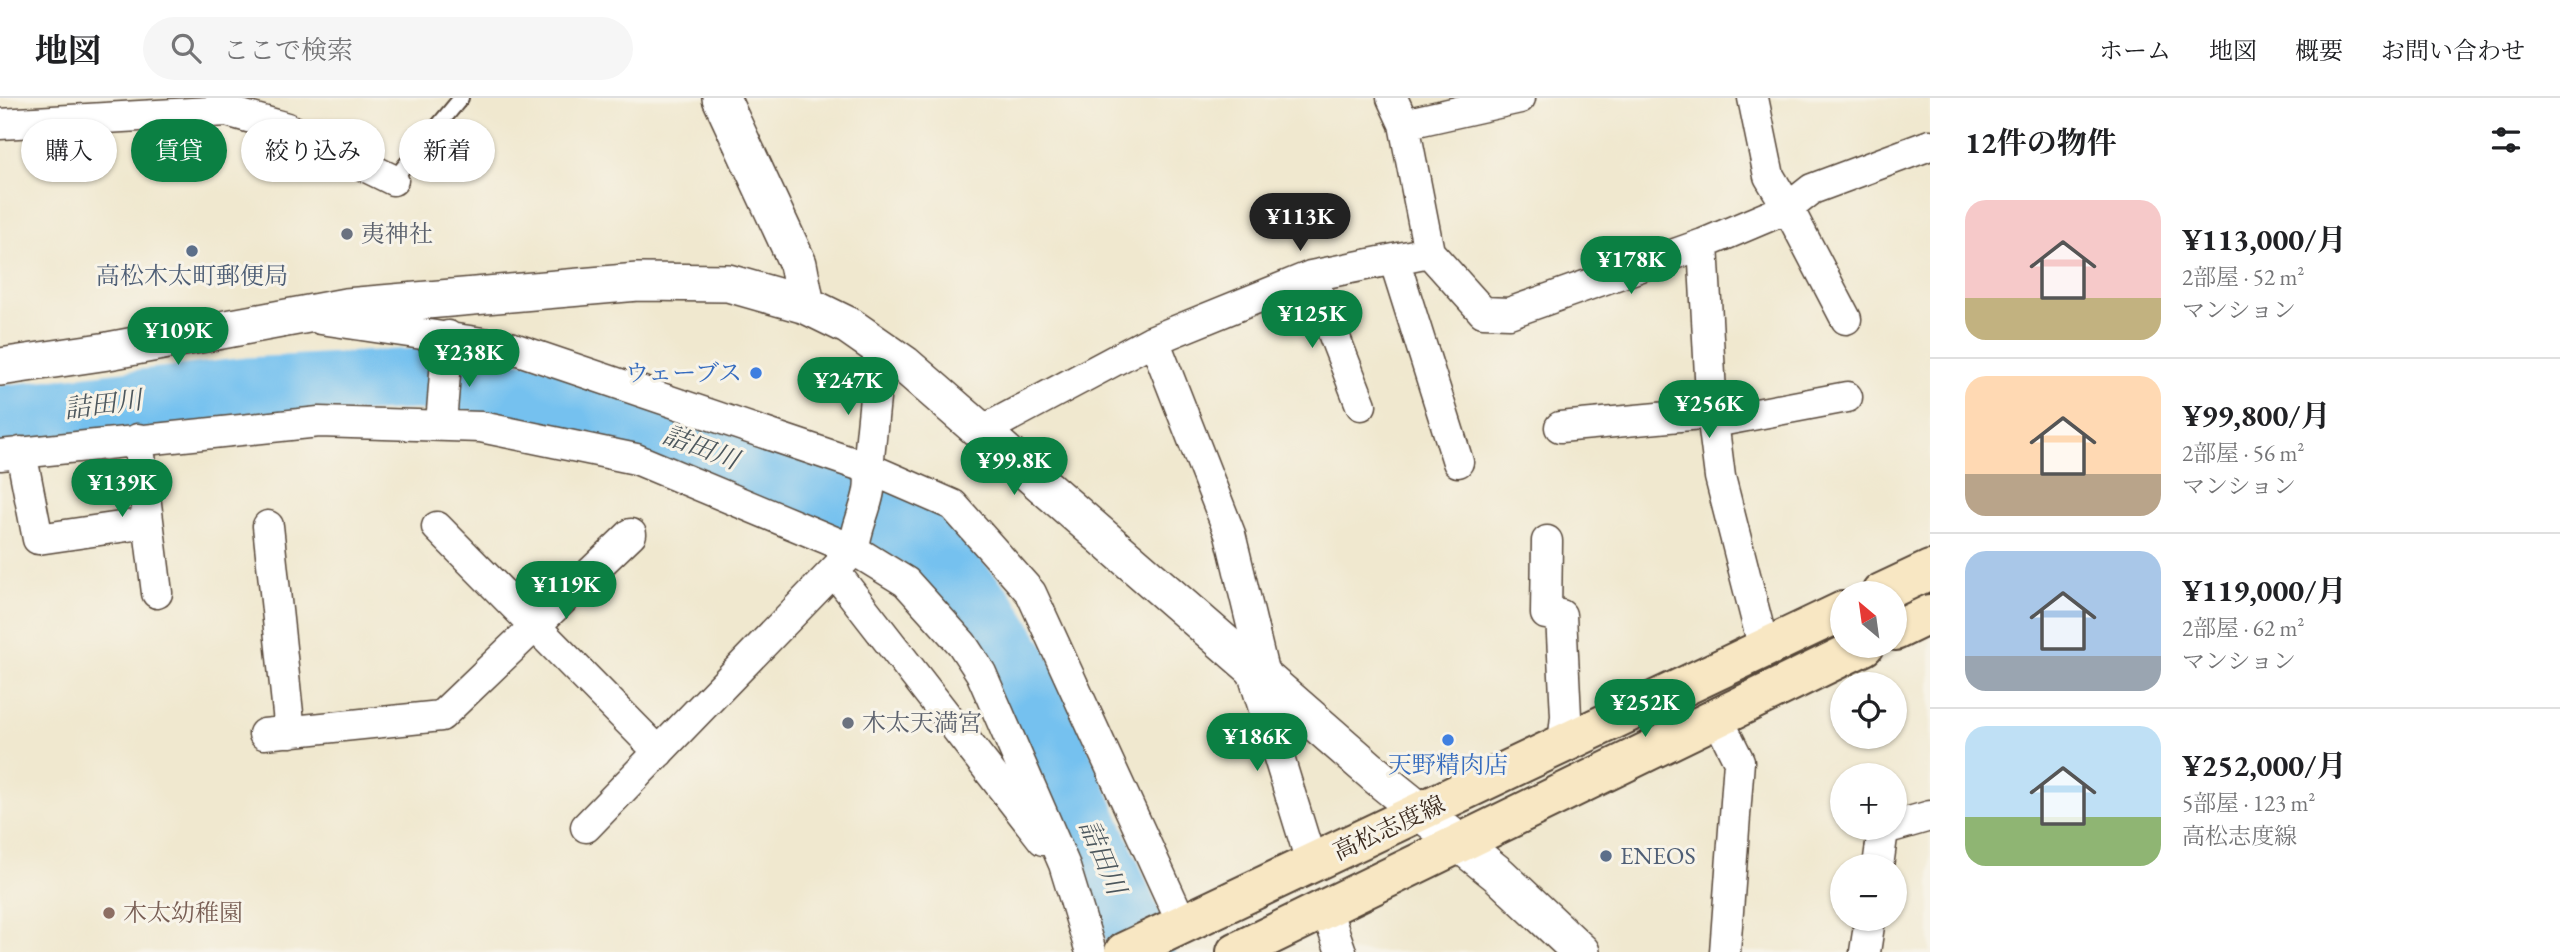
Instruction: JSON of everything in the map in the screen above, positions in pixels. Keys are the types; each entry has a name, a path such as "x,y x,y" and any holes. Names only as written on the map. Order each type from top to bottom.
{"main road":[{"path":"1907,581 1930,570"},
{"path":"1908,625 1930,614"},
{"name":"高松志度線","path":"1124,952 1830,617"},
{"name":"高松志度線","path":"1236,952 1839,658"}],"street":[{"path":"722,98 798,264 806,305"},
{"path":"1520,98 1398,111 1429,252 1483,312 1508,313 1703,244 1787,208 1812,189 1930,145"},
{"path":"1753,98 1769,176 1846,319"},
{"path":"0,124 120,108 227,111 287,128 393,180"},
{"path":"1703,244 1712,413 1720,477 1765,649"},
{"path":"982,431 1154,340 1311,276 1429,252"},
{"path":"1394,259 1458,462"},
{"path":"1311,276 1361,405"},
{"path":"0,367 108,351 291,315 346,307 638,282 728,283 806,305 849,326 905,365 1258,673 1499,875 1581,952"},
{"path":"291,315 447,344 510,347 953,505 1031,593 1175,928"},
{"path":"1154,340 1230,534 1258,673 1312,865"},
{"path":"441,424 447,344"},
{"path":"586,827 834,571 855,544 870,474 880,348"},
{"path":"1560,427 1712,413 1725,420 1847,397"},
{"path":"148,523 38,539 10,454 319,422 481,427 636,459 855,544 906,582 962,643 981,673 1064,864 1091,952"},
{"path":"138,439 157,593"},
{"path":"268,526 277,733 441,716 631,534"},
{"path":"437,527 659,752"},
{"path":"1547,541 1546,614 1561,615 1566,716 1563,746"},
{"path":"834,571 1016,808 1064,864"},
{"path":"1717,717 1739,761 1725,952"},
{"path":"1907,823 1930,816"},
{"path":"1326,909 1341,952"},
{"path":"1865,952 1868,931"}],"lane":[{"path":"393,180 461,98"}],"waterway":[{"name":"詰田川","path":"0,416 248,388 417,379 523,393 643,425 874,513 919,537 986,610 1019,663 1144,952"}],"place":[{"name":"夷神社","path":"347,234"},
{"name":"高松木太町郵便局","path":"192,251"},
{"name":"ウェーブス","path":"756,373"},
{"name":"木太天満宮","path":"848,723"},
{"name":"天野精肉店","path":"1448,740"},
{"name":"ENEOS","path":"1606,856"},
{"name":"木太幼稚園","path":"109,913"}]}
